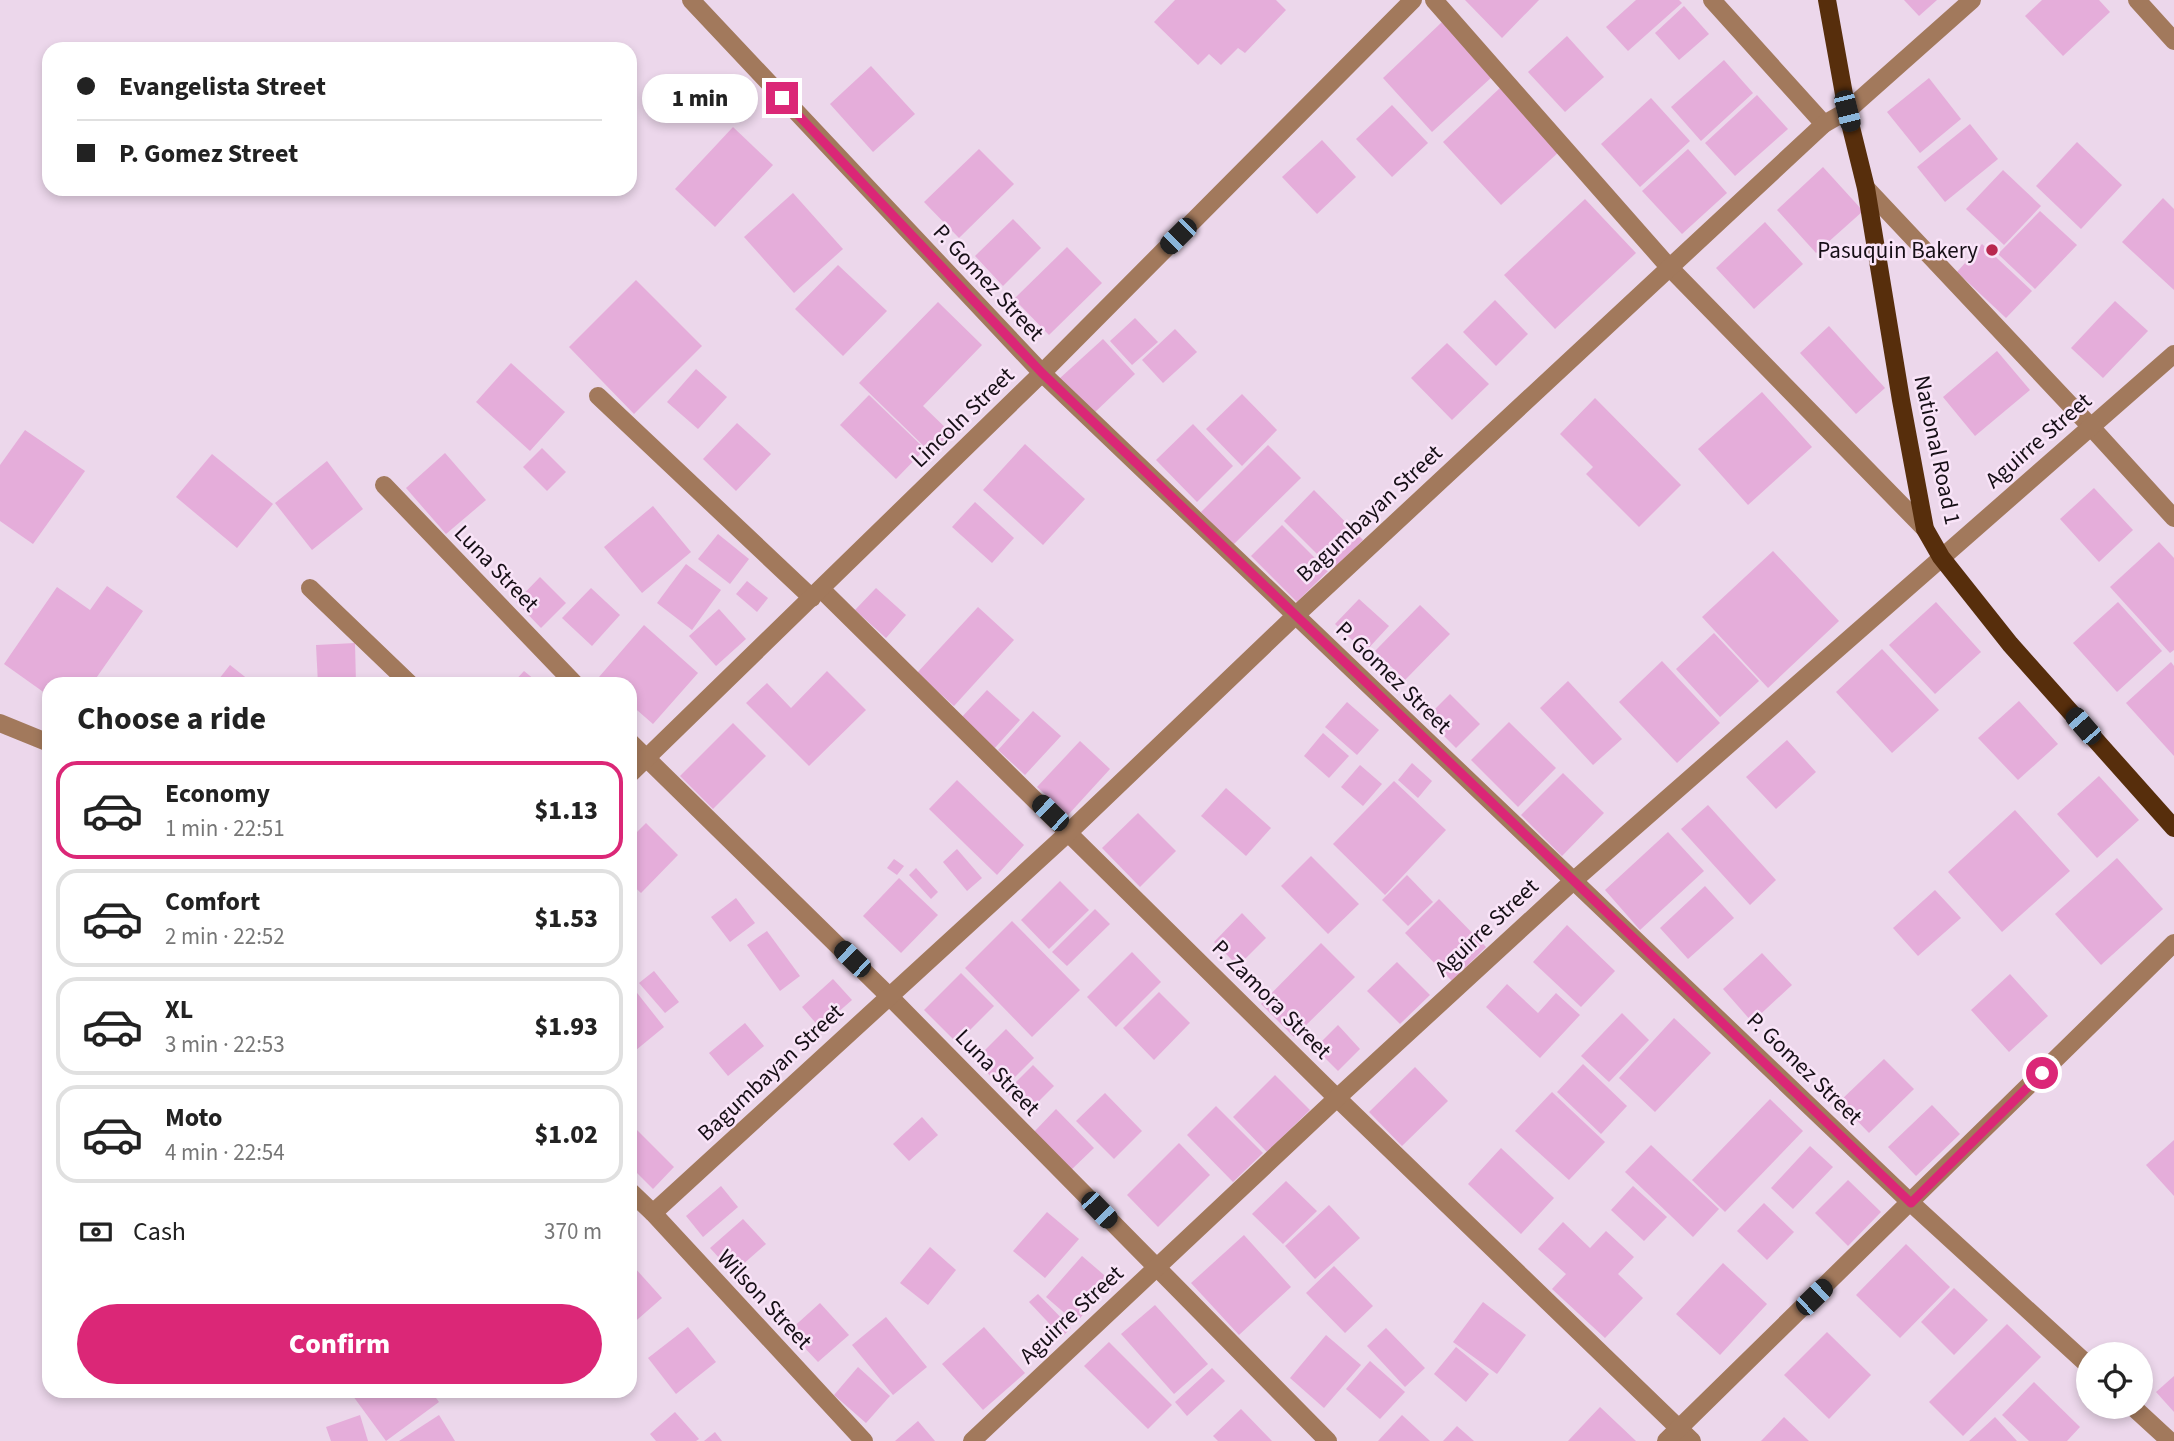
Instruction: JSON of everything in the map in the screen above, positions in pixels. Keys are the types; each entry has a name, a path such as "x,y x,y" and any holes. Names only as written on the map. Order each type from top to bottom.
{"main road":[{"name":"National Road 1","path":"1827,0 1847,111 1867,188 1901,401 1925,529 1941,557 2010,644 2174,828"}],"street":[{"name":"P. Gomez Street","path":"691,0 1042,373 1911,1203 2076,1354"},
{"name":"Lincoln Street","path":"637,767 1042,373 1413,0"},
{"path":"1434,0 1669,267 1925,529"},
{"path":"1712,0 1824,124"},
{"name":"Bagumbayan Street","path":"653,1213 1069,832 1295,616 1824,124 1847,111 1972,0"},
{"path":"2137,0 2174,41"},
{"path":"1867,188 2174,518"},
{"name":"Aguirre Street","path":"972,1441 1572,881 2174,354"},
{"name":"P. Zamora Street","path":"598,396 817,593 1069,832 1672,1435 1692,1441"},
{"name":"Luna Street","path":"384,485 568,677"},
{"path":"310,588 403,677"},
{"path":"0,723 42,740"},
{"name":"Luna Street","path":"637,748 889,996 1328,1441"},
{"path":"1672,1435 2174,943"},
{"name":"Wilson Street","path":"637,1198 864,1441"},
{"path":"2146,1419 2170,1441"}],"building":[{"path":"1175,0 1276,0 1286,10 1245,53 1238,48 1221,65 1209,54 1198,65 1154,22"},
{"path":"1465,0 1539,0 1502,38"},
{"path":"1636,0 1679,0 1682,3 1628,51 1606,27"},
{"path":"1904,0 1937,0 1919,16"},
{"path":"2042,0 2099,0 2110,12 2063,56 2025,16"},
{"path":"1684,6 1709,34 1679,60 1655,33"},
{"path":"1442,22 1493,76 1432,132 1383,78"},
{"path":"1567,36 1604,77 1565,112 1528,72"},
{"path":"1724,60 1753,93 1701,141 1671,107"},
{"path":"871,66 915,114 873,152 830,104"},
{"path":"1929,78 1961,119 1920,153 1887,112"},
{"path":"1502,86 1561,150 1501,205 1443,142"},
{"path":"1757,95 1788,129 1735,176 1705,143"},
{"path":"1651,98 1690,141 1640,187 1601,144"},
{"path":"1392,105 1428,143 1392,177 1356,139"},
{"path":"1970,124 1998,159 1945,202 1917,167"},
{"path":"733,127 773,165 715,227 675,189"},
{"path":"1322,140 1356,177 1317,214 1282,177"},
{"path":"2077,142 2122,185 2081,229 2036,186"},
{"path":"979,149 1014,184 959,238 924,202"},
{"path":"1688,149 1727,193 1682,234 1642,191"},
{"path":"1823,167 1863,211 1816,253 1777,210"},
{"path":"2003,170 2041,206 2004,245 1966,209"},
{"path":"793,193 843,249 794,293 744,237"},
{"path":"2163,198 2174,209 2174,290 2122,242"},
{"path":"1585,199 1636,253 1555,329 1504,275"},
{"path":"2040,211 2077,245 2035,289 1998,254"},
{"path":"1013,219 1041,248 1003,286 975,256"},
{"path":"1765,222 1803,264 1754,309 1716,268"},
{"path":"1982,244 2032,291 2006,318 1957,272"},
{"path":"1067,247 1102,283 1049,335 1014,299"},
{"path":"838,265 887,311 843,356 795,309"},
{"path":"636,280 702,346 634,414 569,347"},
{"path":"1495,300 1528,334 1496,366 1463,332"},
{"path":"2115,301 2148,331 2103,378 2071,348"},
{"path":"938,302 982,345 923,406 952,434 932,454 859,383"},
{"path":"1135,318 1158,342 1132,365 1110,341"},
{"path":"1829,326 1885,388 1856,414 1800,353"},
{"path":"1175,329 1197,352 1163,383 1142,360"},
{"path":"1103,339 1135,374 1093,414 1059,379"},
{"path":"1447,343 1489,384 1452,420 1411,378"},
{"path":"1997,351 2030,390 1975,436 1943,397"},
{"path":"511,363 565,412 530,451 476,402"},
{"path":"696,369 727,397 698,429 667,402"},
{"path":"1762,392 1812,447 1748,505 1698,449"},
{"path":"1242,394 1277,430 1242,466 1206,429"},
{"path":"869,395 925,449 896,479 840,425"},
{"path":"1595,398 1681,485 1639,527 1586,474 1593,467 1560,434"},
{"path":"737,423 771,454 736,491 703,459"},
{"path":"1193,424 1233,466 1197,502 1156,460"},
{"path":"25,430 85,471 33,544 0,521 0,465"},
{"path":"1025,444 1085,499 1043,545 983,490"},
{"path":"1268,445 1301,478 1233,545 1201,512"},
{"path":"542,448 566,472 547,491 523,467"},
{"path":"445,453 486,500 446,534 406,488"},
{"path":"212,454 273,504 237,548 176,497"},
{"path":"327,461 363,509 312,550 275,503"},
{"path":"2094,488 2133,530 2099,562 2060,519"},
{"path":"1314,490 1363,540 1333,570 1284,521"},
{"path":"975,502 1014,538 992,563 952,527"},
{"path":"653,506 691,552 642,593 604,547"},
{"path":"1282,525 1328,571 1297,602 1251,556"},
{"path":"718,534 749,559 730,584 698,559"},
{"path":"2159,542 2174,558 2174,650 2170,653 2110,587"},
{"path":"1773,551 1839,621 1768,688 1702,617"},
{"path":"686,564 721,590 692,630 657,603"},
{"path":"540,577 566,603 541,628 516,602"},
{"path":"747,581 768,598 757,612 736,594"},
{"path":"107,586 143,611 97,677 42,677 42,691 4,664 57,587 90,610"},
{"path":"591,588 620,615 592,646 562,618"},
{"path":"876,588 906,615 886,638 855,610"},
{"path":"1359,599 1389,626 1365,652 1335,624"},
{"path":"1936,602 1981,652 1935,694 1889,645"},
{"path":"2118,602 2162,651 2117,692 2073,643"},
{"path":"1420,605 1450,634 1405,680 1375,651"},
{"path":"978,607 1014,640 954,706 917,673"},
{"path":"719,609 746,639 716,666 689,636"},
{"path":"644,625 698,673 653,724 637,710 637,677 599,677"},
{"path":"1714,633 1759,681 1720,717 1676,669"},
{"path":"355,643 356,677 318,677 316,645"},
{"path":"1882,649 1939,710 1892,753 1836,692"},
{"path":"1662,661 1720,723 1677,763 1619,702"},
{"path":"2171,662 2174,666 2174,756 2126,703"},
{"path":"230,665 245,677 221,677"},
{"path":"524,671 531,677 518,677"},
{"path":"827,671 866,710 809,766 746,703 767,683 791,708"},
{"path":"1568,681 1622,739 1593,765 1540,708"},
{"path":"987,690 1020,720 993,750 960,719"},
{"path":"1450,694 1480,724 1456,748 1426,718"},
{"path":"2019,701 2058,744 2018,780 1978,738"},
{"path":"1347,702 1379,730 1357,755 1325,727"},
{"path":"1033,711 1061,736 1025,775 998,750"},
{"path":"1509,722 1556,768 1518,807 1471,760"},
{"path":"733,723 766,756 713,809 680,776"},
{"path":"1323,733 1349,756 1329,778 1304,756"},
{"path":"1787,740 1816,772 1776,809 1746,777"},
{"path":"1080,741 1110,769 1068,815 1037,787"},
{"path":"1412,763 1432,781 1418,798 1398,780"},
{"path":"1360,765 1382,784 1363,806 1341,787"},
{"path":"1563,773 1604,813 1562,856 1521,815"},
{"path":"2099,776 2139,820 2097,858 2057,814"},
{"path":"957,780 1024,845 997,875 929,809"},
{"path":"1394,781 1446,830 1385,895 1333,844"},
{"path":"1226,788 1271,828 1246,856 1201,816"},
{"path":"1708,805 1776,880 1750,905 1681,829"},
{"path":"2015,810 2070,871 2002,932 1948,872"},
{"path":"1138,813 1176,851 1140,887 1102,848"},
{"path":"646,823 678,855 641,893 637,889 637,832"},
{"path":"1668,832 1704,871 1640,930 1605,890"},
{"path":"957,849 982,878 967,891 943,862"},
{"path":"1311,856 1359,904 1328,934 1281,886"},
{"path":"2117,858 2163,909 2101,965 2055,914"},
{"path":"894,859 904,866 897,875 887,868"},
{"path":"916,868 938,892 931,899 909,875"},
{"path":"1407,875 1433,902 1408,926 1382,900"},
{"path":"899,878 938,915 901,953 863,916"},
{"path":"1060,881 1089,910 1049,949 1021,920"},
{"path":"1705,886 1734,918 1688,959 1660,928"},
{"path":"1935,890 1961,918 1918,956 1893,928"},
{"path":"736,898 755,923 730,942 711,917"},
{"path":"1439,899 1486,947 1452,981 1405,933"},
{"path":"1095,909 1110,924 1067,966 1052,952"},
{"path":"1242,913 1266,938 1238,966 1214,942"},
{"path":"1012,921 1080,990 1032,1037 965,968"},
{"path":"1567,925 1615,971 1581,1007 1533,962"},
{"path":"767,931 800,976 780,991 747,945"},
{"path":"1321,943 1355,977 1294,1037 1261,1004"},
{"path":"1132,952 1161,982 1116,1027 1087,997"},
{"path":"1762,953 1792,985 1752,1022 1723,989"},
{"path":"1397,962 1430,995 1400,1024 1367,991"},
{"path":"654,971 679,1002 665,1013 639,983"},
{"path":"961,973 994,1006 957,1043 924,1010"},
{"path":"2010,974 2048,1016 2009,1052 1971,1010"},
{"path":"833,979 852,1000 820,1028 802,1007"},
{"path":"1507,984 1538,1013 1556,993 1580,1015 1540,1058 1486,1007"},
{"path":"1159,992 1190,1023 1154,1060 1123,1028"},
{"path":"637,993 664,1027 637,1049"},
{"path":"1622,1013 1649,1040 1609,1082 1581,1056"},
{"path":"1674,1018 1711,1053 1655,1112 1619,1078"},
{"path":"745,1023 764,1046 728,1076 709,1053"},
{"path":"1338,1025 1360,1049 1338,1071 1315,1048"},
{"path":"1006,1029 1034,1058 1003,1089 975,1060"},
{"path":"1884,1059 1914,1089 1869,1133 1839,1102"},
{"path":"1583,1064 1627,1106 1601,1134 1557,1092"},
{"path":"1033,1065 1054,1086 1027,1113 1006,1092"},
{"path":"1415,1067 1448,1101 1402,1146 1369,1112"},
{"path":"1275,1075 1310,1110 1267,1152 1233,1117"},
{"path":"1552,1092 1605,1142 1569,1180 1515,1131"},
{"path":"1105,1093 1142,1131 1114,1159 1076,1121"},
{"path":"1770,1099 1803,1131 1725,1212 1692,1180"},
{"path":"1932,1105 1960,1134 1916,1176 1888,1147"},
{"path":"1216,1106 1263,1153 1233,1182 1187,1135"},
{"path":"1056,1109 1094,1148 1070,1171 1033,1133"},
{"path":"922,1117 938,1135 909,1161 893,1144"},
{"path":"637,1130 674,1167 653,1189 637,1173"},
{"path":"2174,1140 2174,1196 2146,1165"},
{"path":"1179,1143 1210,1175 1158,1227 1127,1195"},
{"path":"1651,1145 1719,1209 1693,1237 1625,1172"},
{"path":"1810,1146 1833,1167 1793,1209 1771,1188"},
{"path":"1501,1148 1554,1198 1521,1234 1468,1184"},
{"path":"1848,1180 1881,1212 1848,1246 1815,1213"},
{"path":"1286,1181 1317,1211 1283,1244 1252,1214"},
{"path":"721,1186 738,1207 703,1237 686,1216"},
{"path":"1633,1186 1667,1217 1644,1241 1611,1210"},
{"path":"1764,1203 1794,1232 1767,1260 1737,1231"},
{"path":"1329,1205 1360,1238 1315,1279 1285,1246"},
{"path":"1047,1212 1079,1239 1045,1278 1013,1251"},
{"path":"743,1219 766,1244 733,1273 710,1248"},
{"path":"1563,1222 1590,1248 1606,1231 1634,1257 1618,1274 1643,1298 1605,1338 1552,1289 1566,1274 1538,1249"},
{"path":"1244,1235 1291,1287 1239,1335 1191,1283"},
{"path":"1906,1244 1950,1287 1900,1338 1856,1295"},
{"path":"930,1247 956,1270 928,1305 900,1283"},
{"path":"1082,1256 1111,1281 1076,1323 1046,1297"},
{"path":"1723,1263 1767,1304 1720,1355 1676,1314"},
{"path":"1334,1266 1373,1306 1345,1333 1306,1293"},
{"path":"637,1270 662,1298 637,1320"},
{"path":"1954,1288 1988,1320 1954,1355 1921,1322"},
{"path":"1038,1294 1071,1328 1062,1337 1029,1302"},
{"path":"1483,1302 1526,1335 1497,1374 1453,1342"},
{"path":"820,1303 849,1335 818,1362 789,1331"},
{"path":"1155,1305 1208,1364 1174,1394 1121,1334"},
{"path":"886,1317 927,1367 893,1395 852,1345"},
{"path":"2007,1324 2041,1357 1963,1436 1929,1402"},
{"path":"688,1327 716,1362 676,1394 648,1358"},
{"path":"984,1327 1025,1373 983,1410 942,1364"},
{"path":"1386,1328 1425,1368 1405,1387 1367,1346"},
{"path":"1827,1332 1871,1375 1829,1419 1784,1375"},
{"path":"1326,1335 1361,1365 1324,1408 1290,1378"},
{"path":"1109,1342 1172,1405 1148,1429 1084,1366"},
{"path":"1456,1347 1489,1374 1466,1402 1434,1374"},
{"path":"1370,1361 1405,1392 1380,1419 1346,1389"},
{"path":"858,1367 890,1396 866,1423 834,1395"},
{"path":"1212,1368 1225,1381 1187,1416 1175,1402"},
{"path":"2174,1376 2174,1412 2156,1392"},
{"path":"2034,1382 2080,1427 2067,1441 2029,1441 2002,1415"},
{"path":"354,1398 436,1398 439,1402 386,1441"},
{"path":"1600,1407 1636,1441 1568,1441"},
{"path":"1241,1409 1272,1441 1218,1441 1213,1436"},
{"path":"675,1412 699,1439 656,1441 650,1434"},
{"path":"360,1415 368,1441 331,1441 326,1427"},
{"path":"439,1415 455,1441 399,1441"},
{"path":"1402,1415 1430,1441 1378,1441"},
{"path":"1784,1417 1809,1441 1761,1441"},
{"path":"1995,1417 2017,1441 1969,1441"},
{"path":"918,1421 935,1441 895,1441"},
{"path":"1457,1426 1474,1441 1443,1441"},
{"path":"715,1432 722,1441 704,1441"}],"place":[{"name":"Pasuquin Bakery","path":"1992,250"}],"route":[{"path":"782,98 1042,373 1911,1203 2042,1073"}]}
